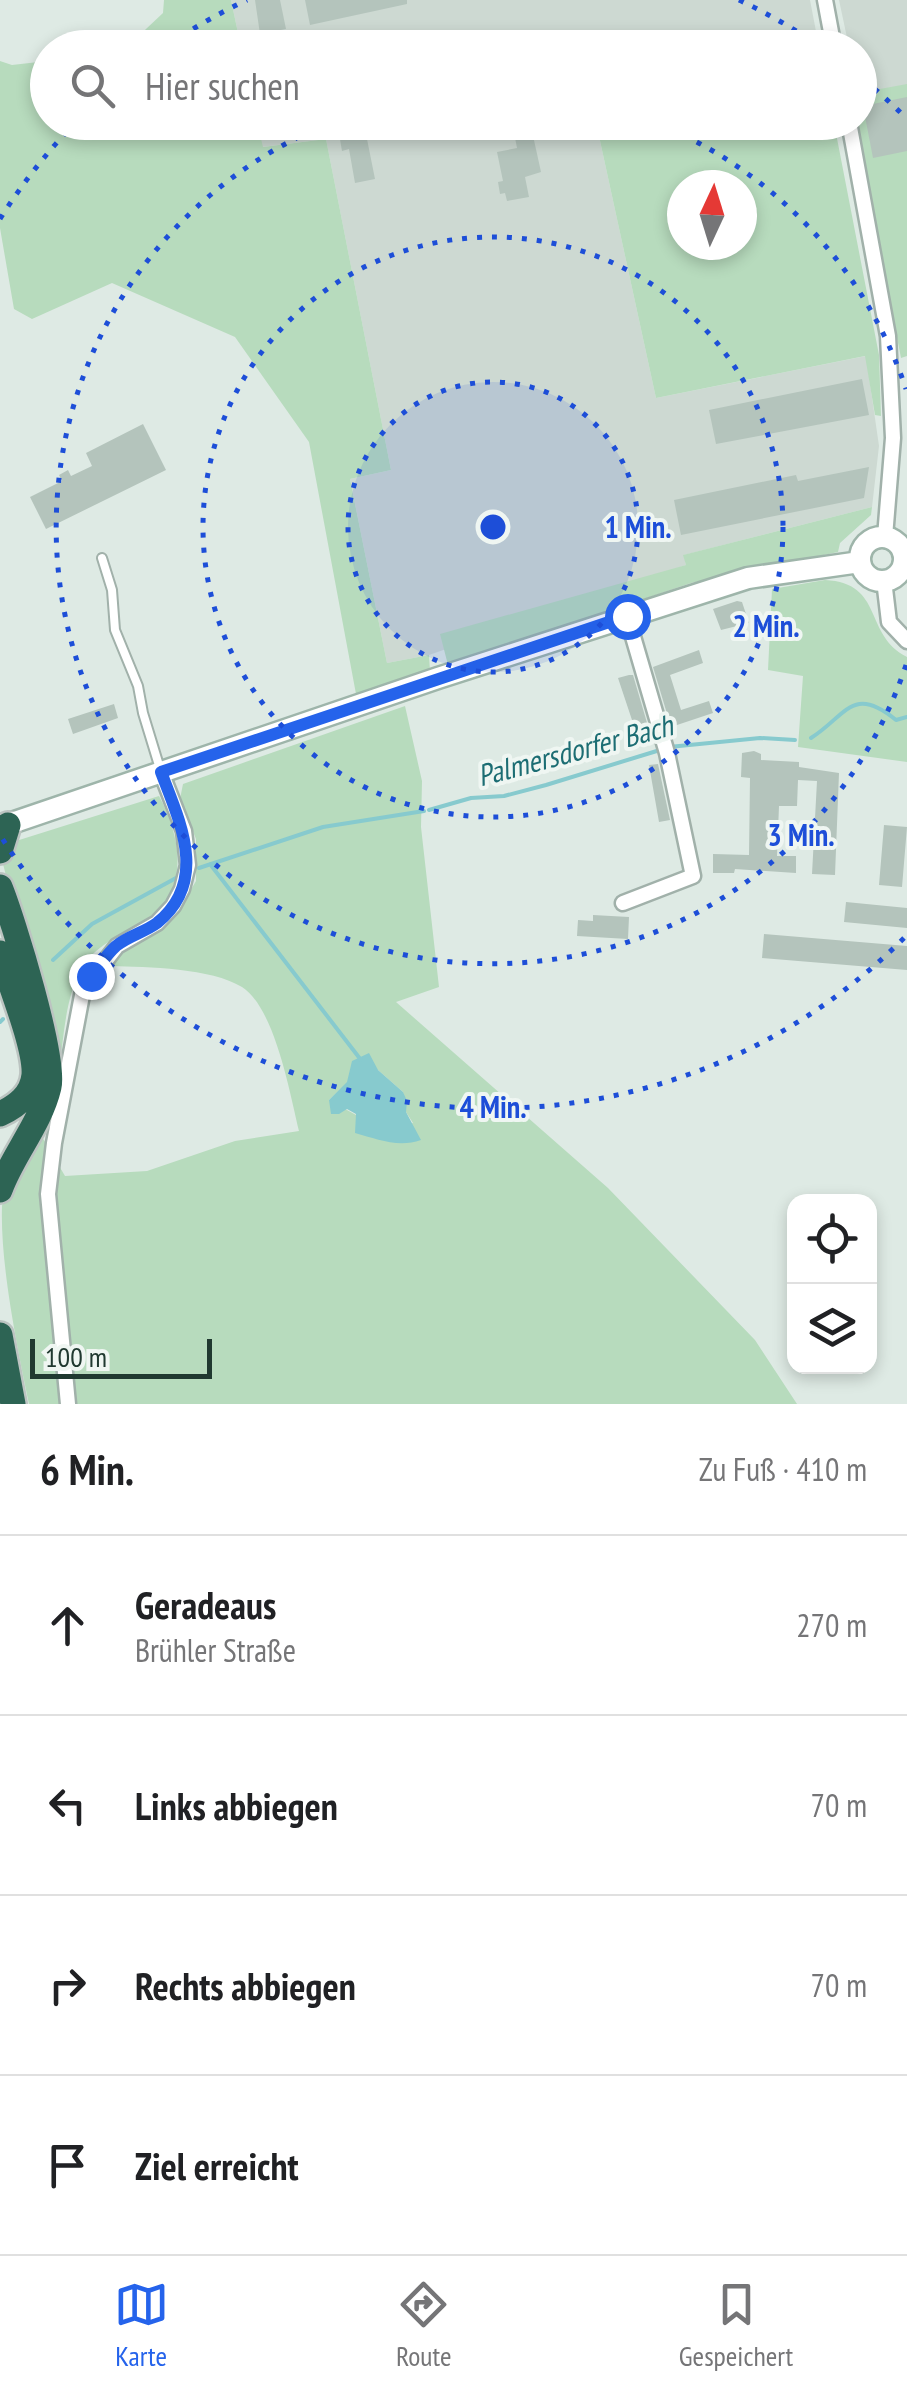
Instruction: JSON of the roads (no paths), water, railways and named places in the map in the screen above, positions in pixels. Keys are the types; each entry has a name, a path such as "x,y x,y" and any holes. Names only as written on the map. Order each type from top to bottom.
{"highway":[{"path":"0,851 4,826"},
{"path":"0,864 1,891 48,1049 51,1082 40,1119 10,1164 0,1190"},
{"path":"0,953 34,1074 28,1094 0,1114"},
{"path":"0,1335 13,1404"}],"main road":[{"path":"884,537 898,544 905,556 900,570 884,580 866,574 860,562 866,544 884,537"},
{"path":"4,826 748,578 860,562"}],"street":[{"path":"825,0 831,30"},
{"path":"852,140 888,336 893,438 884,537"},
{"path":"884,580 889,622 907,642"},
{"path":"622,903 693,876 666,749 627,616"},
{"path":"68,1404 48,1194 54,1143 83,990 117,946 157,923 173,906 182,888 188,865 184,831 161,772"}],"lane":[{"path":"102,558 112,590 115,630 138,686 161,772"}],"water":[{"path":"369,1053 378,1070 403,1092 406,1112 421,1140 396,1143 371,1138 355,1133 356,1114 347,1109 331,1114 329,1100 347,1082 352,1061"}],"waterway":[{"name":"Palmersdorfer Bach","path":"811,738 859,704 881,710 896,720 907,717"},
{"name":"Palmersdorfer Bach","path":"669,747 760,738 795,740"},
{"name":"Palmersdorfer Bach","path":"429,810 471,798 504,796 660,750"},
{"name":"Palmersdorfer Bach","path":"199,868 323,827 424,811"},
{"path":"210,864 361,1060"},
{"name":"Palmersdorfer Bach","path":"53,960 92,924 176,878"},
{"name":"Palmersdorfer Bach","path":"0,1022 3,1019"}]}
